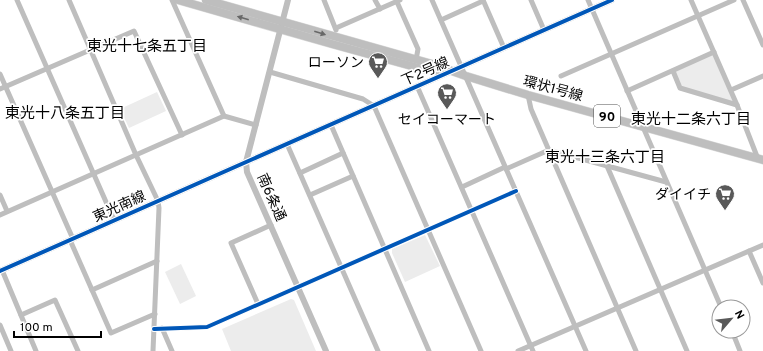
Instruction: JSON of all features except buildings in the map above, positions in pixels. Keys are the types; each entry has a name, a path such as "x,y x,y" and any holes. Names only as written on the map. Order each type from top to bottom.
{"main road":[{"name":"環状1号線","path":"178,0 227,6"},
{"name":"環状1号線","path":"206,0 426,70 452,71"},
{"name":"環状1号線","path":"333,41 416,60 528,95 761,159"}],"street":[{"path":"17,0 114,220"},
{"path":"69,0 136,155 158,201 159,208 153,351"},
{"path":"172,0 224,116"},
{"name":"南6条通","path":"288,0 246,162 247,172 326,351"},
{"path":"324,0 336,28 333,41"},
{"path":"375,0 380,10"},
{"path":"432,0 586,351"},
{"path":"531,0 544,30"},
{"path":"588,0 641,126 718,299"},
{"name":"下2号線","path":"246,162 612,0"},
{"path":"691,0 761,159"},
{"path":"561,76 734,0"},
{"path":"743,0 763,46"},
{"path":"336,28 399,1 418,49 416,60"},
{"path":"441,20 483,1 504,48"},
{"path":"3,88 134,31 182,135"},
{"path":"627,91 714,52"},
{"path":"673,70 680,88 737,105"},
{"path":"270,72 363,99 374,106 481,351"},
{"path":"0,74 3,88 52,192 111,332 155,314"},
{"path":"731,90 763,76"},
{"path":"416,86 462,187 533,351"},
{"path":"528,95 531,109 548,150 636,351"},
{"path":"0,214 224,116 256,125"},
{"path":"331,125 429,351"},
{"path":"287,144 378,351"},
{"path":"462,187 548,150 666,182"},
{"path":"300,172 343,153"},
{"name":"東光南線","path":"1,271 246,162"},
{"path":"607,166 687,351"},
{"path":"310,195 353,176"},
{"path":"154,329 207,327 516,191"},
{"path":"0,195 7,212"},
{"path":"258,304 231,243 271,225"},
{"path":"518,351 763,245"},
{"path":"749,251 763,283"},
{"path":"92,290 157,261"},
{"path":"1,271 36,351"},
{"path":"21,315 56,300 78,351"},
{"path":"0,325 11,351"},
{"path":"162,328 172,351"},
{"path":"0,341 6,338"},
{"path":"735,339 740,351"}],"shaded area":[{"path":"714,52 737,105 680,88 673,71"},
{"path":"157,92 166,111 129,128 120,109"},
{"path":"425,235 440,266 405,282 392,253 392,249"},
{"path":"181,264 196,296 180,304 165,272"},
{"path":"291,299 294,300 316,351 231,351 222,329"}],"cycle path":[{"path":"0,271 612,0"},
{"path":"154,329 207,327 516,191"}],"place":[{"name":"ローソン","path":"378,79"},
{"name":"セイコーマート","path":"447,110"},
{"name":"ダイイチ","path":"725,211"}],"district":[{"name":"東光十七条五丁目","path":"147,46"},
{"name":"東光十八条五丁目","path":"65,113"},
{"name":"東光十二条六丁目","path":"691,119"},
{"name":"東光十三条六丁目","path":"605,157"}]}
